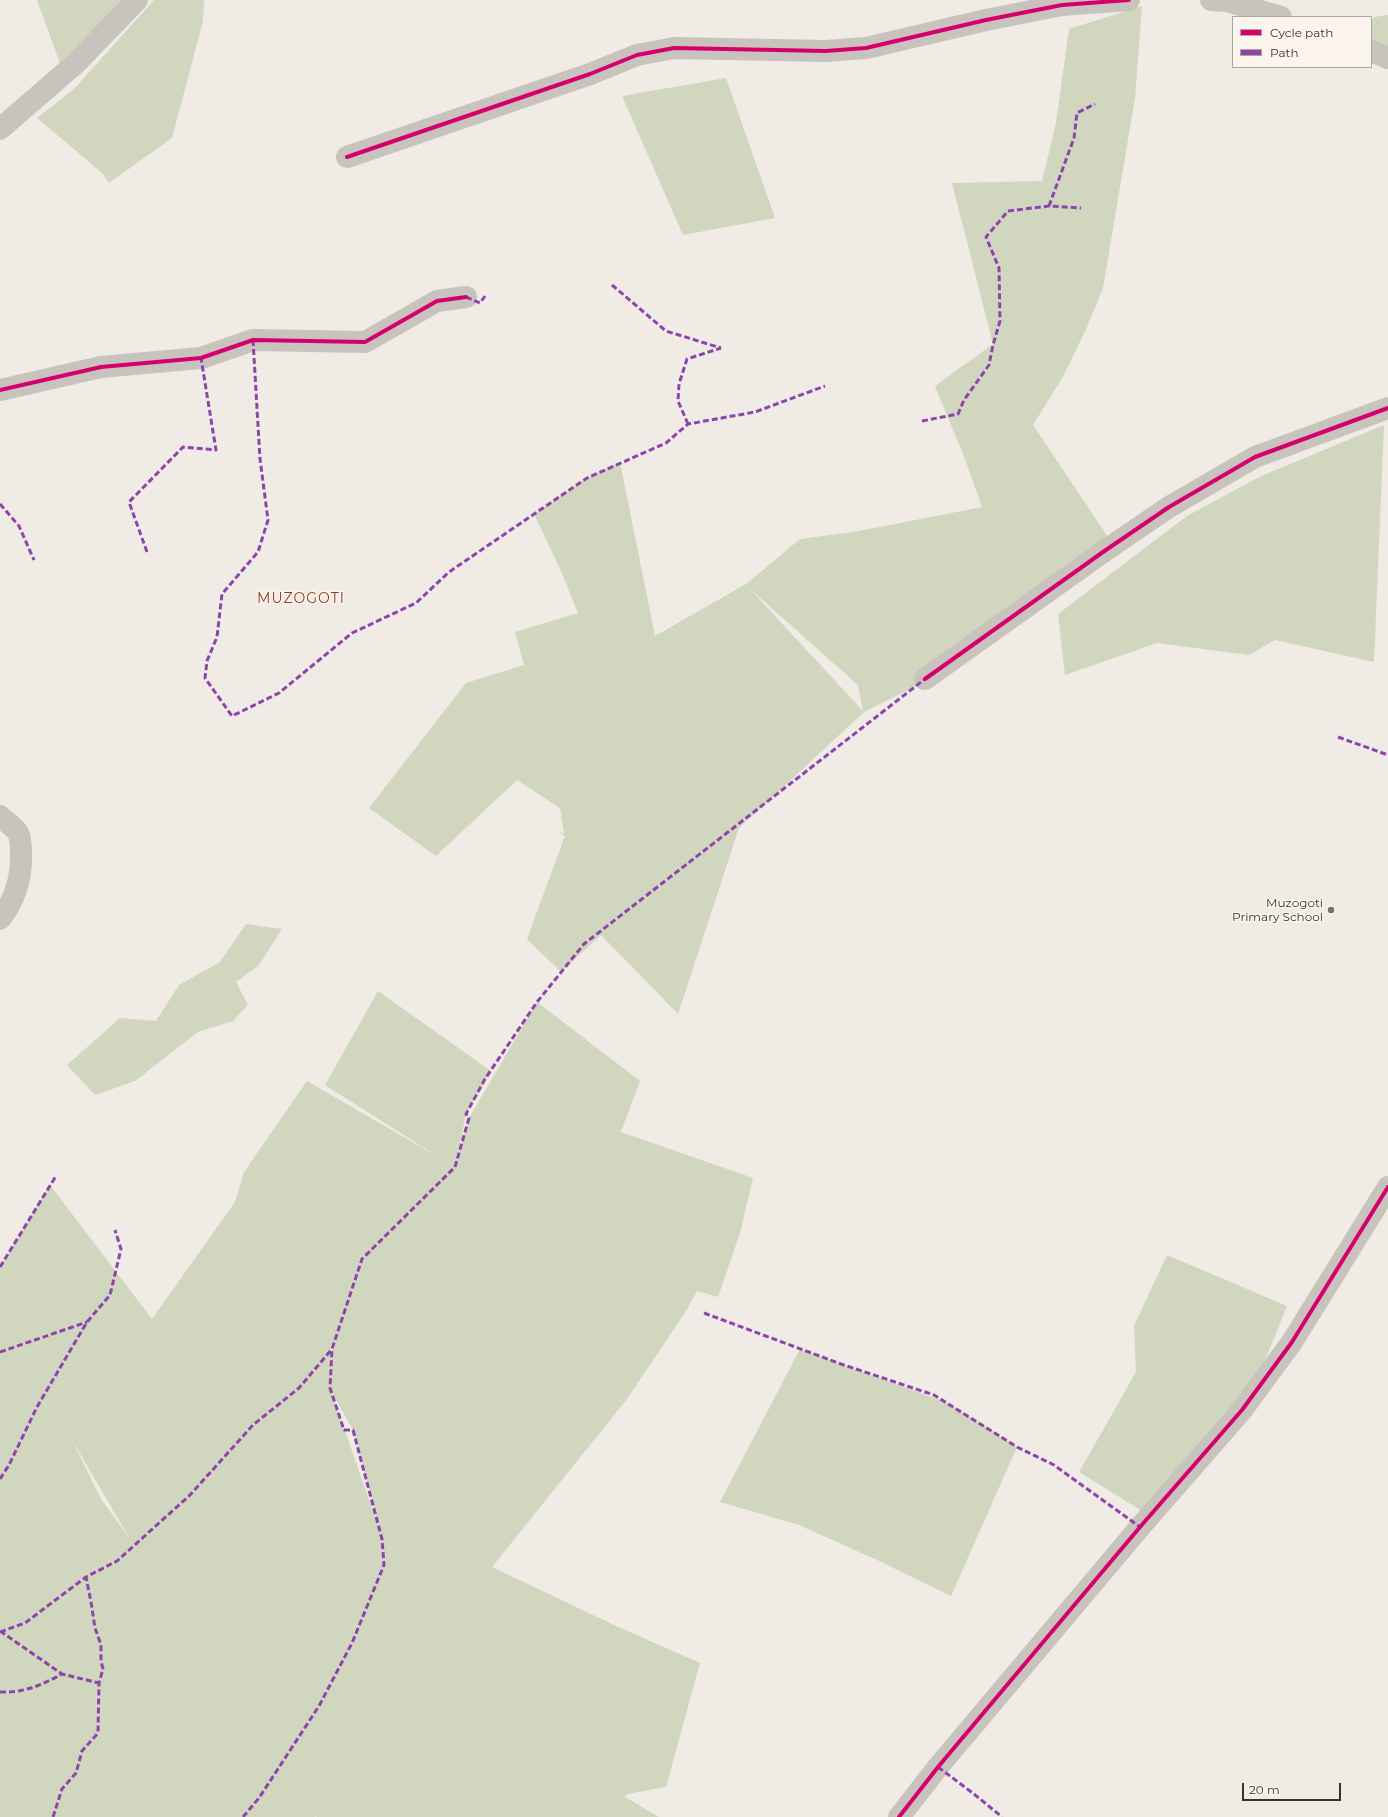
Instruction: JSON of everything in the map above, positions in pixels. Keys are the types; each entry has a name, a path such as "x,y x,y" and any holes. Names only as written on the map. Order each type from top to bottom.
{"street":[{"path":"0,129 75,64 137,0"},
{"path":"347,157 637,56 674,48 826,51 866,48 986,20 1062,5 1129,0"},
{"path":"1211,0 1227,1 1278,16"},
{"path":"1372,51 1388,58"},
{"path":"0,390 101,367 201,358 252,340 365,342 437,301 466,297"},
{"path":"925,679 1110,547 1169,507 1248,461 1388,408"},
{"path":"0,816 18,833 21,845 22,863 19,884 8,909 0,919"},
{"path":"899,1817 938,1767 1140,1527 1242,1410 1292,1342 1388,1187"}],"green space":[{"path":"37,0 127,0 62,69"},
{"path":"154,0 204,0 203,21 172,138 109,183 102,173 37,118 74,89"},
{"path":"1142,6 1135,98 1103,288 1087,327 1064,375 1033,425 1114,546 941,674 864,712 739,828 678,1014 601,935 561,972 527,939 565,836 555,830 564,834 560,808 517,780 436,856 369,808 466,683 524,665 515,632 578,613 561,571 534,514 587,478 620,462 655,636 746,584 800,539 854,532 982,507 965,459 935,386 993,344 952,183 1042,181 1056,123 1069,29","holes":["750,589 858,685 863,711"]},
{"path":"1388,15 1388,57 1372,44 1372,20 1374,17"},
{"path":"726,78 775,218 683,235 622,96"},
{"path":"1384,425 1374,662 1275,640 1249,655 1157,643 1065,675 1058,614 1187,516 1261,476"},
{"path":"246,924 282,929 259,965 236,982 248,1005 233,1021 198,1032 135,1081 95,1095 67,1065 120,1018 156,1021 179,985 220,962"},
{"path":"378,991 491,1071 466,1114 457,1158 469,1118 537,1002 640,1081 621,1132 753,1178 740,1233 718,1297 697,1291 688,1308 627,1399 492,1567 614,1625 700,1663 666,1787 627,1794 625,1797 659,1817 316,1817 317,1813 315,1817 0,1817 0,1267 50,1185 152,1319 235,1202 244,1172 307,1081 440,1158 325,1085","holes":["331,1391 353,1430 380,1531","72,1440 130,1539 101,1499"]},
{"path":"1167,1255 1287,1306 1254,1388 1142,1511 1079,1472 1136,1372 1134,1326"},
{"path":"800,1349 948,1403 1017,1447 951,1596 877,1560 799,1525 720,1502"}],"marked path":[{"path":"1049,206 1074,138 1077,113 1095,104"},
{"path":"922,421 958,414 964,400 989,365 1000,321 999,268 986,237 1008,211 1049,206 1081,208"},
{"path":"612,285 666,331 721,348"},
{"path":"466,297 480,303 485,296"},
{"path":"253,340 260,459 268,520 258,552 222,594 217,637 207,661 205,678 232,716 279,693 352,633 416,603 449,572 587,478 666,443 688,424 755,412 825,386"},
{"path":"688,424 678,401 679,384 687,359 721,348"},
{"path":"147,552 129,502 183,447 216,450 201,358"},
{"path":"0,504 19,526 34,560"},
{"path":"243,1817 259,1798 319,1706 352,1643 384,1565 382,1539 353,1430 344,1430 330,1388 332,1349 362,1259 455,1167 469,1118 466,1114 485,1079 537,1002 584,944 925,679"},
{"path":"1338,737 1388,755"},
{"path":"0,1267 56,1176"},
{"path":"0,1479 9,1465 37,1407 87,1322 110,1295 121,1249 115,1230"},
{"path":"704,1313 841,1364 934,1395 1017,1447 1054,1465 1140,1527"},
{"path":"0,1352 87,1322"},
{"path":"0,1632 25,1623 86,1577 117,1561 190,1495 253,1425 299,1388 332,1349"},
{"path":"53,1817 62,1789 76,1773 82,1751 98,1733 99,1683 103,1669 101,1661 101,1645 95,1628 86,1577"},
{"path":"0,1631 62,1674"},
{"path":"0,1692 32,1688 62,1674 99,1683"},
{"path":"938,1767 1002,1817"}],"cycle path":[{"path":"347,157 590,74 637,55 674,48 826,51 866,48 986,20 1062,5 1129,0"},
{"path":"0,390 101,367 201,358 253,340 365,342 437,301 466,297"},
{"path":"925,679 1103,552 1169,507 1255,457 1388,408"},
{"path":"899,1817 938,1767 1140,1527 1242,1410 1292,1342 1388,1187"}],"place":[{"name":"Muzogoti Primary School","path":"1331,910"}],"district":[{"name":"MUZOGOTI","path":"301,599"}]}
